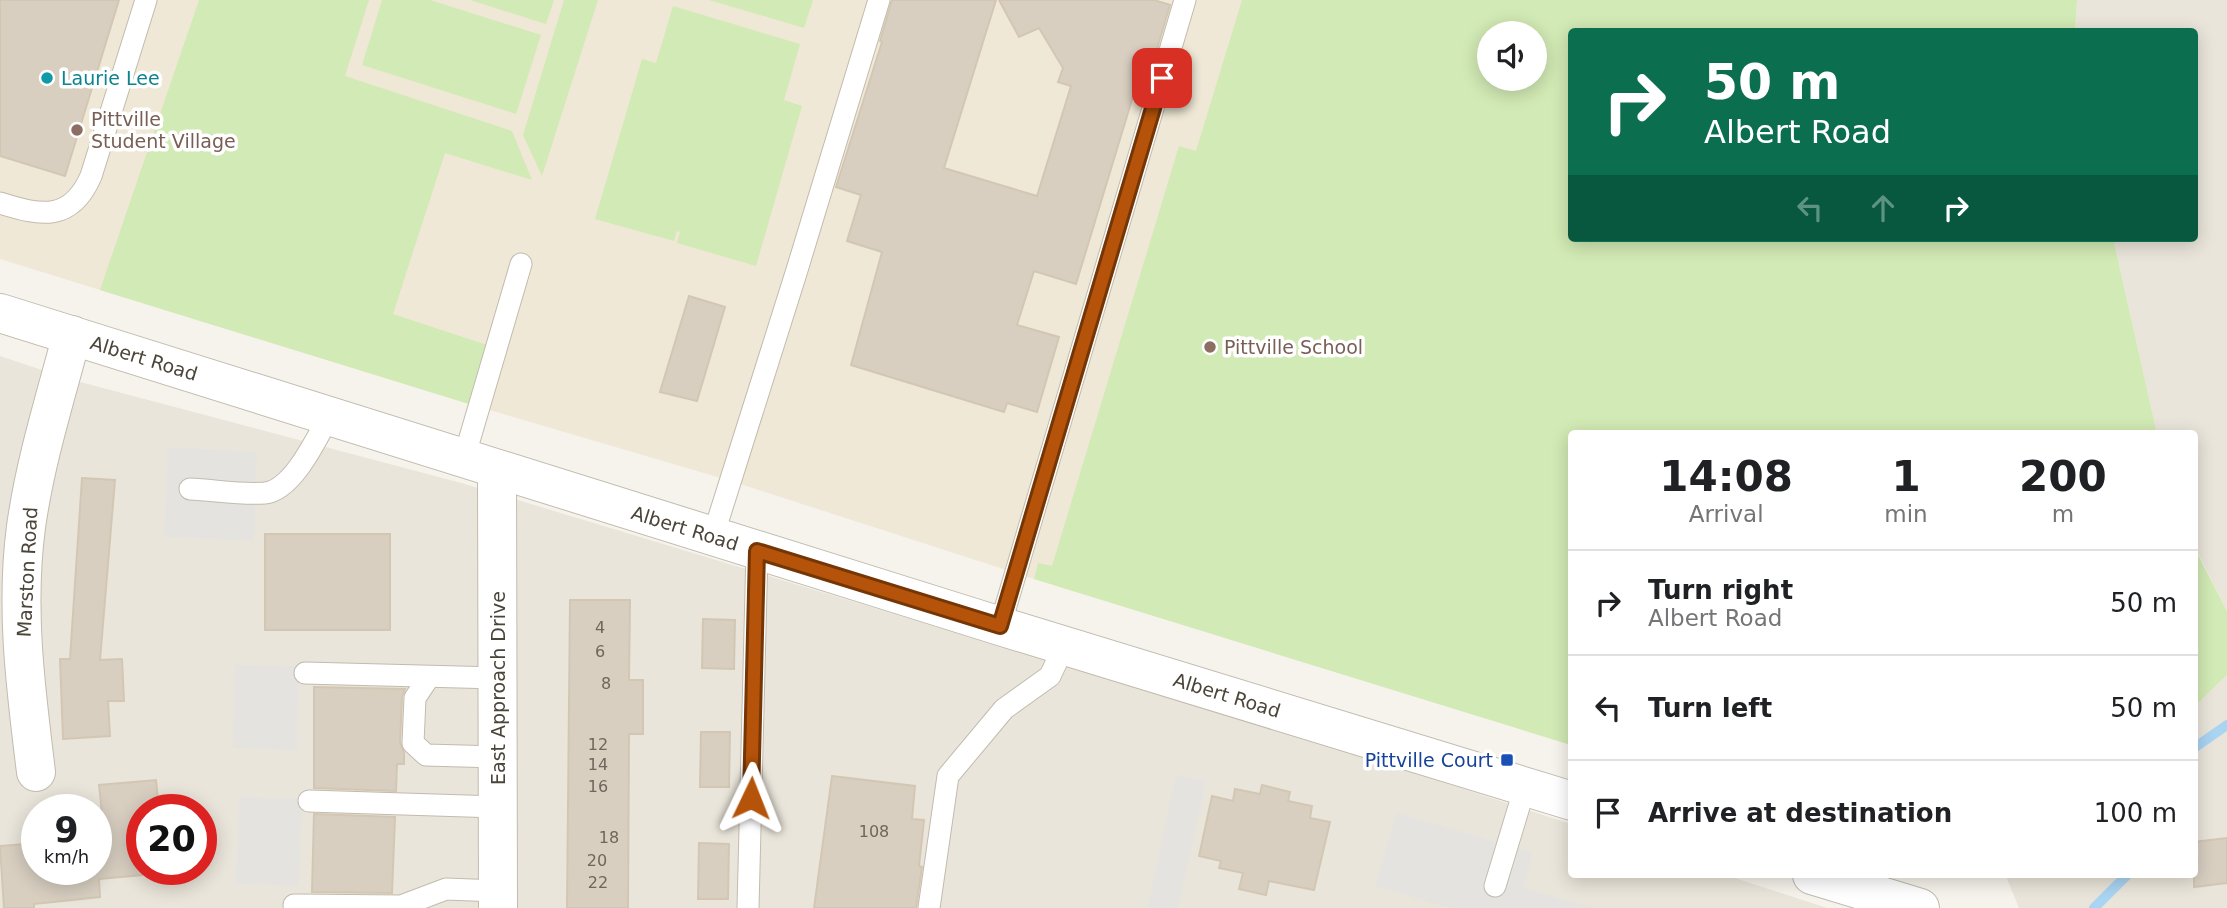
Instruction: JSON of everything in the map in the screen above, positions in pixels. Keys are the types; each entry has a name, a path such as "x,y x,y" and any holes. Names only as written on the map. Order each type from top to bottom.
{"street":[{"name":"Albert Road","path":"0,313 757,551 1568,800"},
{"name":"Marston Road","path":"36,772 21,623 26,529 33,489 72,335"},
{"name":"East Approach Drive","path":"481,464 498,678 498,900"},
{"path":"1822,878 1920,908"}],"lane":[{"path":"0,202 44,214 57,211 79,198 91,176 146,0"},
{"path":"713,536 879,0"},
{"path":"1000,626 1185,0"},
{"path":"481,464 521,264"},
{"path":"190,489 268,493 280,487 309,453 329,416"},
{"path":"748,908 757,551"},
{"path":"929,908 948,776 1004,709 1050,676 1064,646"},
{"path":"305,674 498,678"},
{"path":"429,677 415,698 413,743 426,755 498,757"},
{"path":"1495,886 1525,787"},
{"path":"309,801 498,807"},
{"path":"294,905 401,906 446,889 498,900"}],"shaded area":[{"name":"Pittville School","path":"0,0 2077,0 2075,28 1568,28 1568,242 2114,242 2156,430 1568,430 1568,744 1034,579 731,481 469,404 0,259"},
{"path":"2077,0 2227,0 2227,611 2198,553 2198,430 2156,430 2114,242 2198,242 2198,28 2075,28"},
{"path":"0,356 69,379 465,484 1350,752 1568,823 1568,878 1735,878 1827,908 0,908"},
{"path":"167,447 257,452 254,541 164,537"},
{"path":"235,665 299,666 297,750 233,748"},
{"path":"2227,675 2227,908 2019,908 2008,878 2198,878 2198,703"},
{"path":"1176,775 1206,781 1178,908 1147,908"},
{"path":"239,797 302,798 299,886 236,884"},
{"path":"1396,813 1533,852 1523,888 1594,908 1451,908 1375,886"}],"green space":[{"path":"199,0 369,0 345,76 512,131 532,180 445,153 393,314 487,345 469,404 100,290"},
{"path":"382,0 430,0 541,35 516,114 362,65"},
{"path":"470,0 554,0 546,24"},
{"path":"564,0 598,0 542,176 523,135"},
{"path":"709,0 813,0 804,28"},
{"path":"1242,0 2077,0 2075,28 1568,28 1568,242 2114,242 2156,430 1568,430 1568,744 1034,579 1038,563 1052,566 1179,146 1196,151"},
{"path":"673,6 800,44 784,100 802,106 756,266 677,243 680,232 677,231 674,241 595,219 642,59 656,63"},
{"path":"2198,555 2227,611 2227,675 2198,703"}],"building":[{"name":"Laurie Lee","path":"0,0 119,0 65,176 0,156"},
{"path":"892,0 996,0 944,168 1037,196 1071,86 1058,82 1063,68 1039,28 1019,37 999,0 1154,0 1170,5 1143,96 1134,93 1076,284 1034,271 1017,325 1059,337 1037,412 1007,403 1004,412 851,365 882,252 847,241 861,195 836,187 882,42 880,41"},
{"path":"689,296 725,307 697,401 660,392"},
{"path":"82,478 115,480 100,660 122,659 124,701 108,701 110,736 63,739 60,659 70,659"},
{"path":"265,534 390,534 390,630 265,630"},
{"path":"570,600 630,600 629,680 643,680 643,734 629,734 628,908 567,908"},
{"path":"703,619 735,620 734,669 702,668"},
{"path":"314,687 405,689 402,697 400,742 404,764 397,764 396,791 314,788"},
{"path":"701,732 730,732 729,787 700,787"},
{"path":"832,776 915,786 912,819 924,820 919,866 922,867 916,908 814,908"},
{"path":"156,780 157,794 126,794 126,876 112,878 112,794 100,794 99,785"},
{"path":"1262,785 1290,792 1288,801 1312,806 1310,818 1330,822 1314,890 1269,881 1266,895 1239,889 1243,873 1219,868 1221,861 1199,856 1212,796 1233,801 1235,789 1260,794"},
{"path":"314,814 395,817 392,893 312,892"},
{"path":"2227,838 2227,883 2194,887 2194,878 2198,878 2198,842"},
{"path":"699,843 729,844 728,899 698,899"},
{"path":"21,844 21,885 99,885 100,897 34,904 34,908 4,908 0,846"}],"waterway":[{"path":"2198,745 2227,725"},
{"path":"2094,908 2124,878"}],"place":[{"name":"Laurie Lee","path":"47,78"},
{"name":"Pittville Student Village","path":"77,130"},
{"name":"Pittville School","path":"1210,347"},
{"name":"Pittville Court","path":"1507,760"}],"route":[{"path":"751,798 757,551 1000,626 1162,78"}]}
